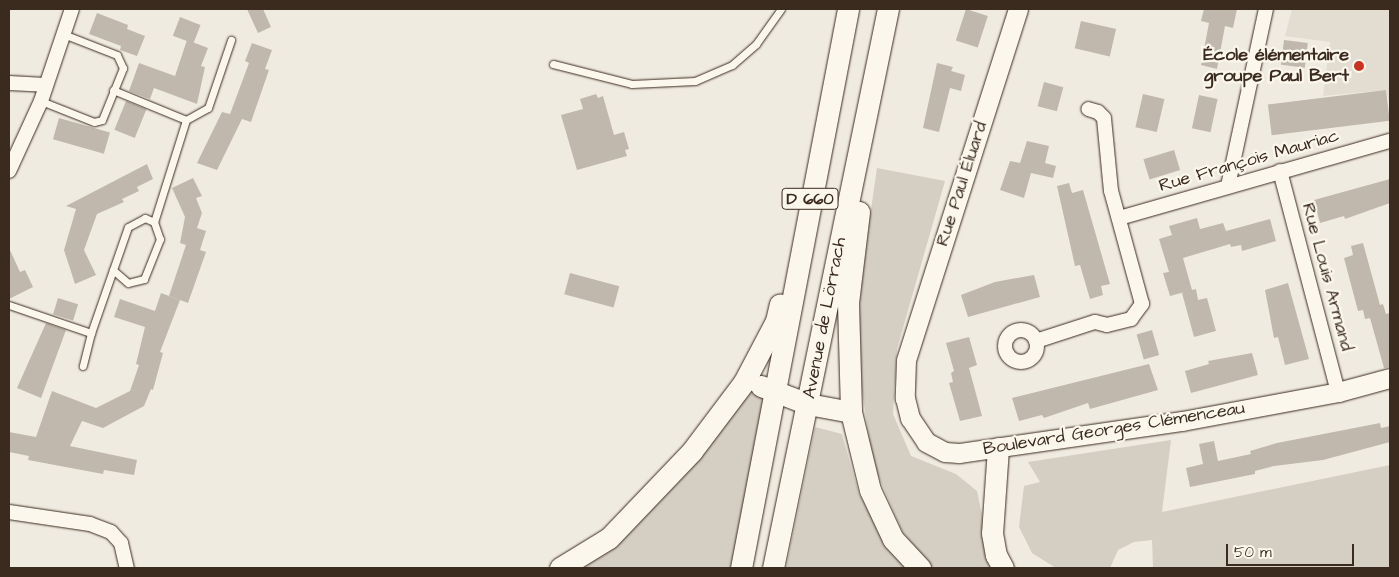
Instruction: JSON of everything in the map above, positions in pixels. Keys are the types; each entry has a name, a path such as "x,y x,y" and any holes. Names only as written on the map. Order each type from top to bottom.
{"main road":[{"name":"Avenue de Lörrach","path":"741,568 811,193 848,9"},
{"name":"Avenue de Lörrach","path":"773,568 888,9"},
{"path":"870,94 848,304 851,412 870,490 893,539 920,568"},
{"path":"560,568 609,538 670,478 744,382 776,321 811,193"},
{"path":"744,382 775,389 808,404 851,412"},
{"path":"998,448 992,533 996,555 1003,568"}],"street":[{"path":"9,171 24,144 41,101 45,85 66,34 72,9"},
{"name":"Rue Paul Éluard","path":"906,360 1018,9"},
{"path":"1228,186 1266,9"},
{"path":"9,83 45,85"},
{"path":"1036,341 1095,322 1107,325 1131,319 1142,304 1106,163 1104,118 1098,112 1088,109"},
{"name":"Rue François Mauriac","path":"1119,218 1390,141"},
{"name":"Rue Louis Armand","path":"1280,171 1338,392"},
{"name":"Boulevard Georges Clémenceau","path":"906,360 905,398 910,418 926,442 945,452 998,448 1182,421 1338,392 1390,378"},
{"path":"9,512 90,524 111,532 121,543 127,568"}],"lane":[{"path":"552,64 632,84 695,81 732,65 756,44 781,9"},
{"path":"41,101 94,122 102,120 123,68 117,55 66,34"},
{"path":"113,270 128,283 144,279 160,239 154,222 186,120 208,108 231,40"},
{"path":"113,90 186,120"},
{"path":"83,366 92,333 128,227 145,218 154,222"},
{"path":"9,305 92,333"}],"shaded area":[{"name":"École élémentaire groupe Paul Bert","path":"1292,9 1390,9 1390,105 1386,90 1323,96 1330,42 1285,36"},
{"path":"877,168 945,181 897,349 893,414 911,456 956,474 977,491 993,568 931,568 902,531 872,461 858,361 861,279"},
{"path":"749,393 767,395 731,568 582,568 617,543 736,399"},
{"path":"815,427 842,434 859,494 889,549 907,568 786,568"},
{"path":"1171,440 1162,512 1390,465 1390,568 1153,568 1152,540 1134,542 1118,550 1110,568 1056,568 1032,553 1019,527 1024,486 1040,482 1028,462"}],"building":[{"path":"247,9 263,9 271,27 258,33"},
{"path":"966,9 988,16 978,47 956,40"},
{"path":"1204,9 1237,9 1233,28 1225,26 1217,69 1201,65 1209,23 1201,21"},
{"path":"97,13 128,25 127,29 145,36 137,56 120,50 121,46 89,34"},
{"path":"180,17 201,25 193,44 173,36"},
{"path":"1081,21 1116,29 1110,56 1075,48"},
{"path":"187,40 208,48 201,66 205,67 197,104 154,88 150,99 129,91 139,63 175,76"},
{"path":"1284,40 1308,43 1305,68 1281,65"},
{"path":"252,43 272,50 265,69 269,70 251,122 242,119 217,170 197,163 222,112 230,114 249,63 245,61"},
{"path":"937,63 953,67 951,71 965,75 961,91 950,88 939,132 923,128"},
{"path":"1044,82 1063,87 1057,111 1038,106"},
{"path":"1386,90 1390,121 1272,135 1268,105"},
{"path":"596,94 598,98 603,96 614,135 624,132 629,149 625,150 627,156 577,170 561,115 583,109 580,99"},
{"path":"1143,94 1164,99 1157,132 1135,127"},
{"path":"1199,95 1218,99 1211,132 1192,128"},
{"path":"126,101 146,109 135,138 114,130"},
{"path":"59,118 110,133 104,154 53,139"},
{"path":"1027,141 1049,146 1045,163 1056,166 1053,178 1031,173 1024,198 1000,190 1010,161 1020,163"},
{"path":"1174,150 1180,170 1150,179 1143,159"},
{"path":"147,164 153,179 137,187 139,191 122,199 124,202 97,214 84,250 96,275 75,284 64,250 76,209 66,206"},
{"path":"193,178 202,196 196,198 202,213 197,228 206,231 200,250 206,252 188,303 169,296 186,245 180,243 185,217 172,188"},
{"path":"1390,179 1390,203 1345,219 1344,216 1320,223 1314,200"},
{"path":"1069,183 1072,193 1083,190 1110,284 1101,286 1103,295 1090,299 1080,265 1075,266 1057,186"},
{"path":"1197,218 1200,229 1223,223 1226,231 1270,219 1276,241 1242,251 1241,245 1231,247 1230,244 1183,258 1192,290 1196,289 1198,300 1207,298 1216,331 1194,337 1182,293 1185,292 1170,296 1163,273 1169,272 1159,239 1172,235 1169,226"},
{"path":"1363,243 1380,305 1383,304 1386,314 1390,313 1390,367 1384,368 1370,318 1365,319 1363,310 1358,311 1344,258 1353,255 1351,246"},
{"path":"9,248 20,272 25,270 33,287 9,299"},
{"path":"570,273 619,286 614,307 564,294"},
{"path":"1034,275 1040,297 968,317 961,295 995,282"},
{"path":"1288,283 1309,359 1285,365 1278,337 1274,338 1265,290"},
{"path":"161,293 180,300 160,352 163,353 153,390 151,389 144,406 103,428 82,421 70,446 137,460 134,475 104,470 103,474 28,460 29,456 9,452 9,432 36,437 52,391 96,408 130,391 139,365 136,364 145,327 114,317 120,299 155,311"},
{"path":"58,298 78,304 73,320 53,314"},
{"path":"46,323 66,330 41,398 17,388"},
{"path":"1152,330 1159,355 1144,359 1137,334"},
{"path":"969,337 977,365 969,368 982,416 960,421 949,383 953,382 951,373 954,371 946,343"},
{"path":"1252,353 1258,375 1191,393 1185,371 1209,364 1208,361"},
{"path":"1149,364 1158,390 1090,409 1088,403 1044,418 1042,415 1019,421 1012,398"},
{"path":"1380,423 1381,428 1390,426 1390,442 1323,460 1274,466 1255,471 1255,474 1190,487 1186,468 1203,464 1199,444 1214,441 1218,461 1251,454 1250,451 1277,443"}],"place":[{"name":"École élémentaire groupe Paul Bert","path":"1359,66"}]}
